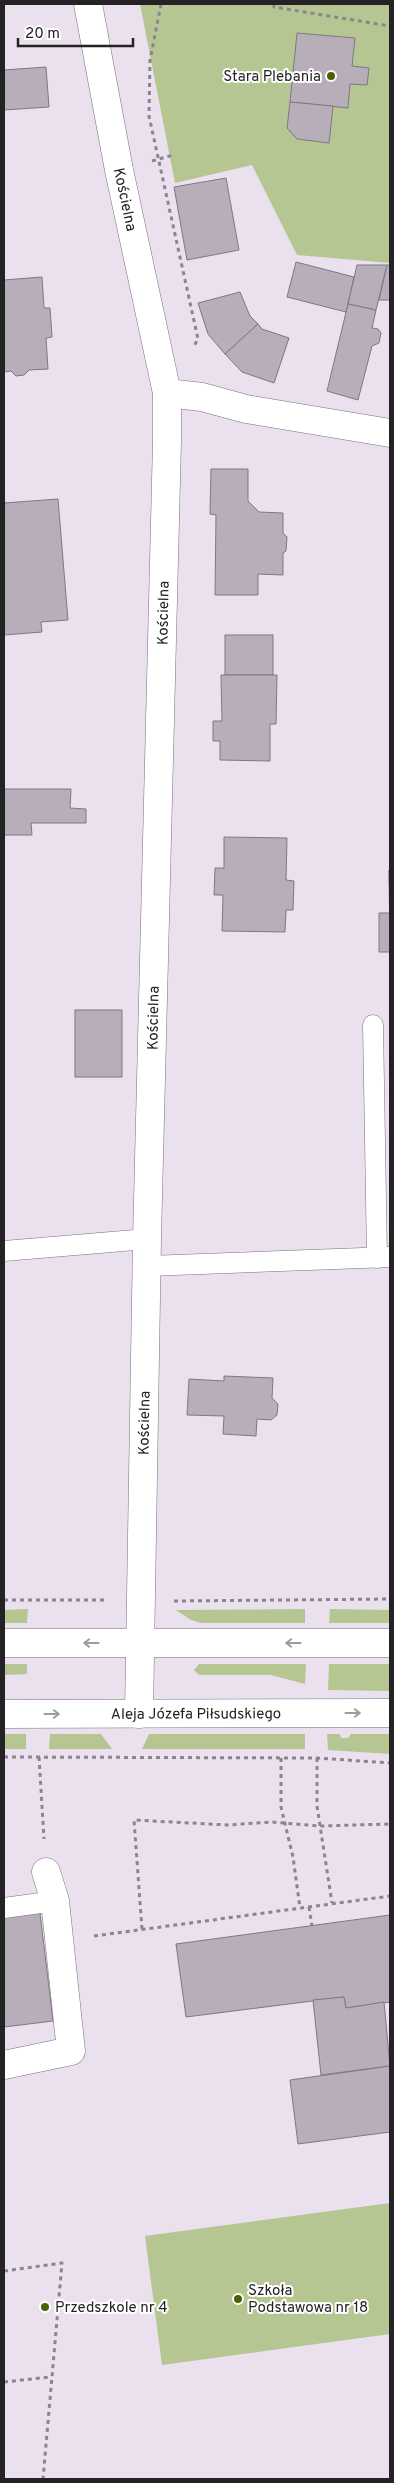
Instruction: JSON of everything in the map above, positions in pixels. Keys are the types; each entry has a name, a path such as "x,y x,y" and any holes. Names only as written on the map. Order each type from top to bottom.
{"street":[{"name":"Kościelna","path":"88,4 119,170 167,393 168,441 147,1266 140,1714"},
{"path":"167,393 202,397 246,409 390,433"},
{"path":"4,1643 390,1643"},
{"name":"Aleja Józefa Piłsudskiego","path":"4,1714 390,1713"},
{"path":"4,2065 71,2051 55,1901 46,1872"}],"lane":[{"path":"147,1266 383,1258 373,1025"},
{"path":"4,1251 148,1239"},
{"path":"4,1908 55,1901"}],"path":[{"path":"161,4 150,60 149,116 159,159 173,155"},
{"path":"274,4 274,7 390,26"},
{"path":"169,1601 390,1599"},
{"path":"4,1600 103,1600"},
{"path":"4,1757 316,1758 390,1762"},
{"path":"39,1758 44,1839"},
{"path":"281,1758 282,1807 293,1857 300,1908"},
{"path":"316,1758 317,1806 332,1904"},
{"path":"142,1929 134,1820 228,1824 285,1823 320,1826 390,1824"},
{"path":"59,1940 390,1896"},
{"path":"309,1907 312,1926"},
{"path":"4,2271 62,2262 50,2377 43,2479"},
{"path":"4,2382 50,2377"}],"green space":[{"path":"140,4 390,4 390,263 297,255 252,165 175,183"},
{"path":"28,1609 27,1623 4,1623 4,1610"},
{"path":"305,1609 305,1623 201,1623 191,1620 176,1610"},
{"path":"330,1609 390,1610 390,1623 329,1623"},
{"path":"4,1664 27,1664 27,1674 4,1675"},
{"path":"199,1664 306,1664 305,1684 271,1675 199,1675 194,1670"},
{"path":"329,1664 390,1664 390,1691 328,1690"},
{"path":"4,1734 26,1734 26,1749 4,1749"},
{"path":"50,1734 101,1734 112,1749 49,1749"},
{"path":"149,1734 305,1734 305,1749 142,1749"},
{"path":"327,1734 340,1734 341,1738 348,1738 351,1734 390,1734 390,1754 328,1750"},
{"path":"390,2203 390,2334 162,2365 145,2236"}],"building":[{"name":"Stara Plebania","path":"297,33 355,38 352,66 369,68 367,85 350,84 348,108 290,102"},
{"path":"46,67 49,107 4,110 4,70"},
{"path":"290,102 333,106 329,143 297,139 287,128"},
{"path":"226,178 239,250 187,260 174,187"},
{"path":"296,262 354,277 346,312 287,297"},
{"path":"357,265 387,265 376,310 348,304"},
{"path":"387,265 390,265 390,300 379,300"},
{"path":"42,277 44,308 50,308 52,337 46,338 48,369 29,370 24,375 16,376 11,371 4,372 4,280"},
{"path":"240,292 250,316 258,324 225,354 208,334 198,303"},
{"path":"348,304 376,310 372,328 378,329 381,333 379,343 372,346 358,400 327,391"},
{"path":"258,324 262,329 289,338 274,383 242,372 225,354"},
{"path":"211,469 248,469 248,501 259,512 283,513 283,533 287,537 286,551 283,553 283,575 258,574 258,595 215,595 216,515 210,514"},
{"path":"58,499 68,620 41,622 42,632 4,635 4,503"},
{"path":"225,635 273,635 273,675 225,675"},
{"path":"221,675 277,675 276,724 270,724 270,761 220,760 220,741 213,741 213,721 222,721"},
{"path":"4,789 71,789 70,808 86,809 86,823 31,823 32,835 4,835"},
{"path":"224,837 287,838 286,880 294,881 293,910 286,910 285,932 222,931 223,895 214,895 215,868 224,868"},
{"path":"379,913 390,913 390,952 379,952"},
{"path":"75,1010 122,1010 122,1077 75,1077"},
{"path":"224,1376 273,1378 272,1398 278,1404 277,1415 271,1420 257,1419 256,1436 223,1434 224,1416 187,1415 189,1379 224,1381"},
{"path":"40,1913 53,2021 4,2027 4,1917"},
{"path":"390,1915 390,2002 346,2008 344,1997 186,2017 176,1944"},
{"path":"344,1997 346,2008 384,2002 390,2066 321,2075 313,2000"},
{"path":"390,2066 390,2132 298,2144 290,2080"}],"place":[{"name":"Stara Plebania","path":"331,76"},
{"name":"Szkoła Podstawowa nr 18","path":"238,2299"},
{"name":"Przedszkole nr 4","path":"45,2307"}]}
